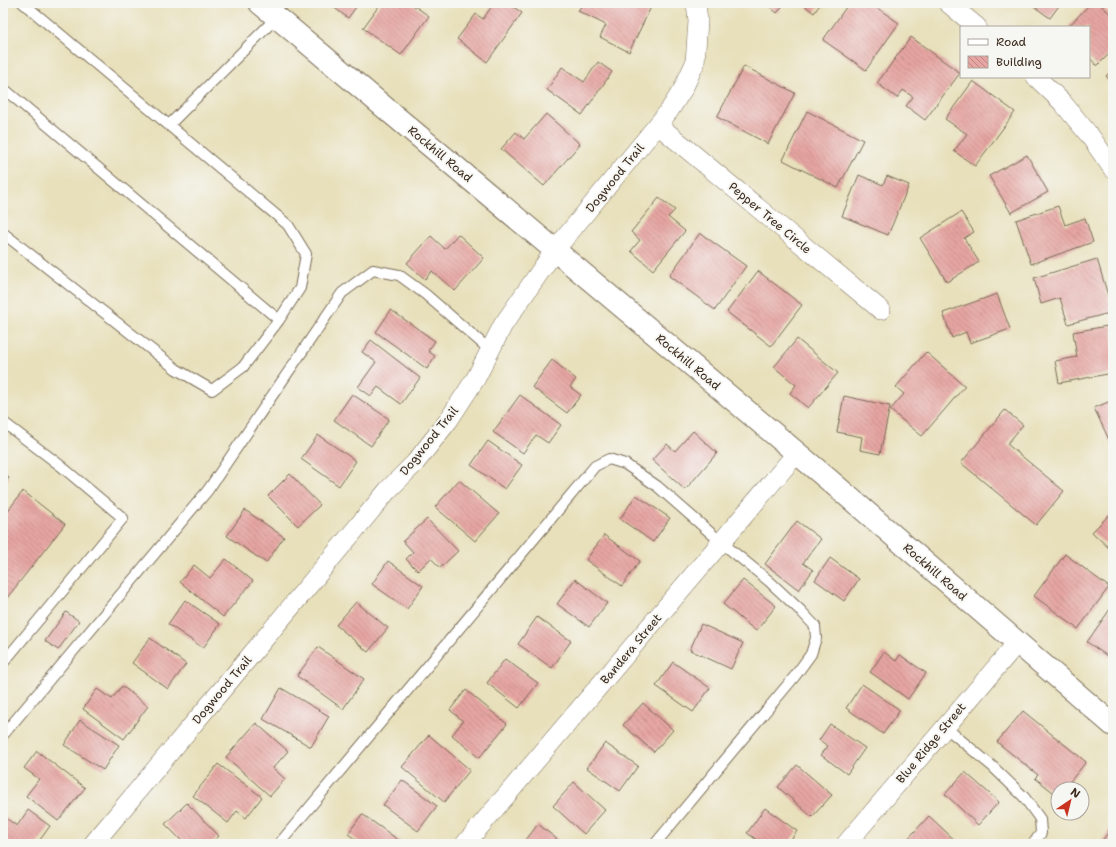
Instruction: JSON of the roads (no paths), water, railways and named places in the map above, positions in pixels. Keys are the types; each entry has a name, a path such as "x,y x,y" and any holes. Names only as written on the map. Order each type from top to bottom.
{"street":[{"name":"Rockhill Road","path":"260,3 796,454 829,480 1113,726"},
{"name":"Dogwood Trail","path":"93,844 388,490 415,463 448,421 476,378 503,325 555,250 658,125 683,89 695,63 698,21 696,3"},
{"path":"948,3 976,26"},
{"path":"1037,78 1062,102 1090,136 1113,169"},
{"name":"Pepper Tree Circle","path":"658,125 881,310"},
{"name":"Bandera Street","path":"466,844 796,454"},
{"name":"Blue Ridge Street","path":"846,844 1017,643"}],"lane":[{"path":"3,233 176,369 212,390 243,367 279,320 300,288 306,254 288,225 23,3"},
{"path":"169,126 277,17"},
{"path":"3,88 279,320"},
{"path":"3,735 208,490 342,294 373,270 399,275 425,294 490,350"},
{"path":"3,422 61,466 123,518 3,663"},
{"path":"280,844 595,466 609,458 625,464 657,486 721,542 769,581 802,611 815,626 816,638 811,654 795,676 654,844"},
{"path":"945,727 992,766 1024,797 1040,819 1041,834 1033,844"}]}
